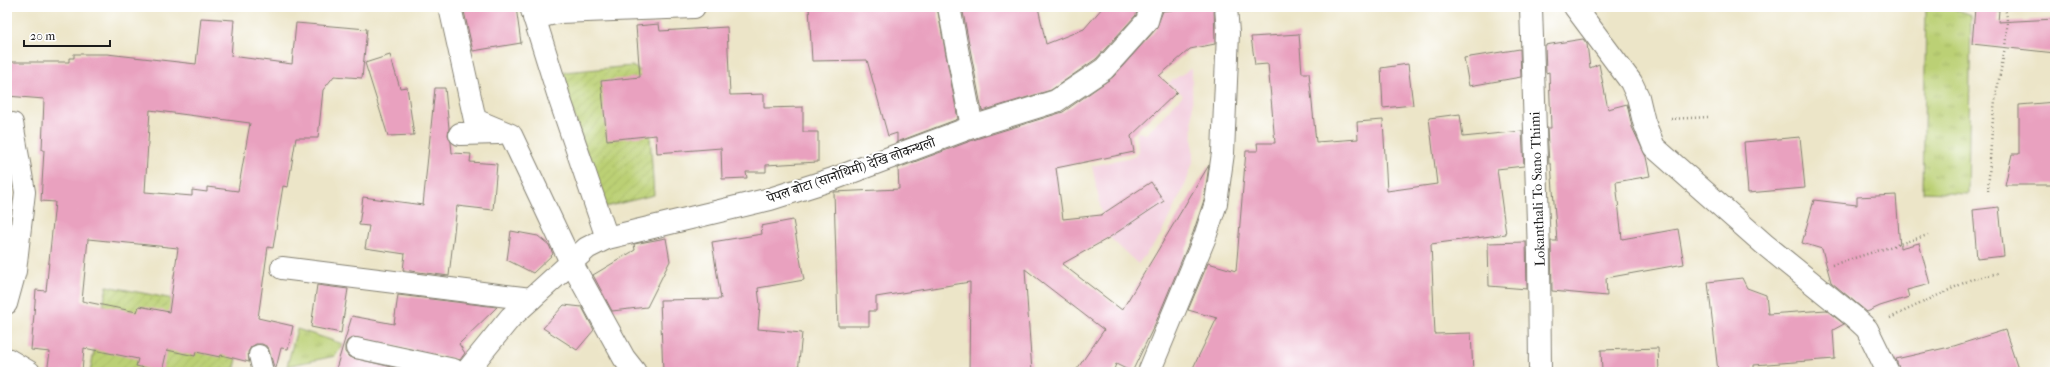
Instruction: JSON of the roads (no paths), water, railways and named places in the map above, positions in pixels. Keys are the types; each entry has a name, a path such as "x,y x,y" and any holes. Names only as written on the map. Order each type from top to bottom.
{"street":[{"path":"450,7 475,120 512,135 571,262 624,358 635,372"},
{"path":"608,238 559,97 533,12 694,7"},
{"path":"949,7 972,127"},
{"name":"पेपल बोटा (सानोथिमी) देखि लोकन्थली","path":"466,372 510,318 587,248 608,238 770,199 833,180 972,127 1056,101 1104,68 1147,21 1151,7"},
{"path":"1149,372 1205,237 1216,203 1223,153 1228,34 1226,7"},
{"name":"Lokanthali To Sano Thimi","path":"1531,7 1539,254 1540,372"},
{"path":"1575,7 1631,82 1638,97 1644,122 1654,147 1800,274 1867,329 1888,372"},
{"path":"7,122 13,123 25,192 16,271 7,304"},
{"path":"460,134 506,132"},
{"path":"282,268 531,299"},
{"path":"356,348 454,369 457,372"},
{"path":"7,359 29,372"}]}
